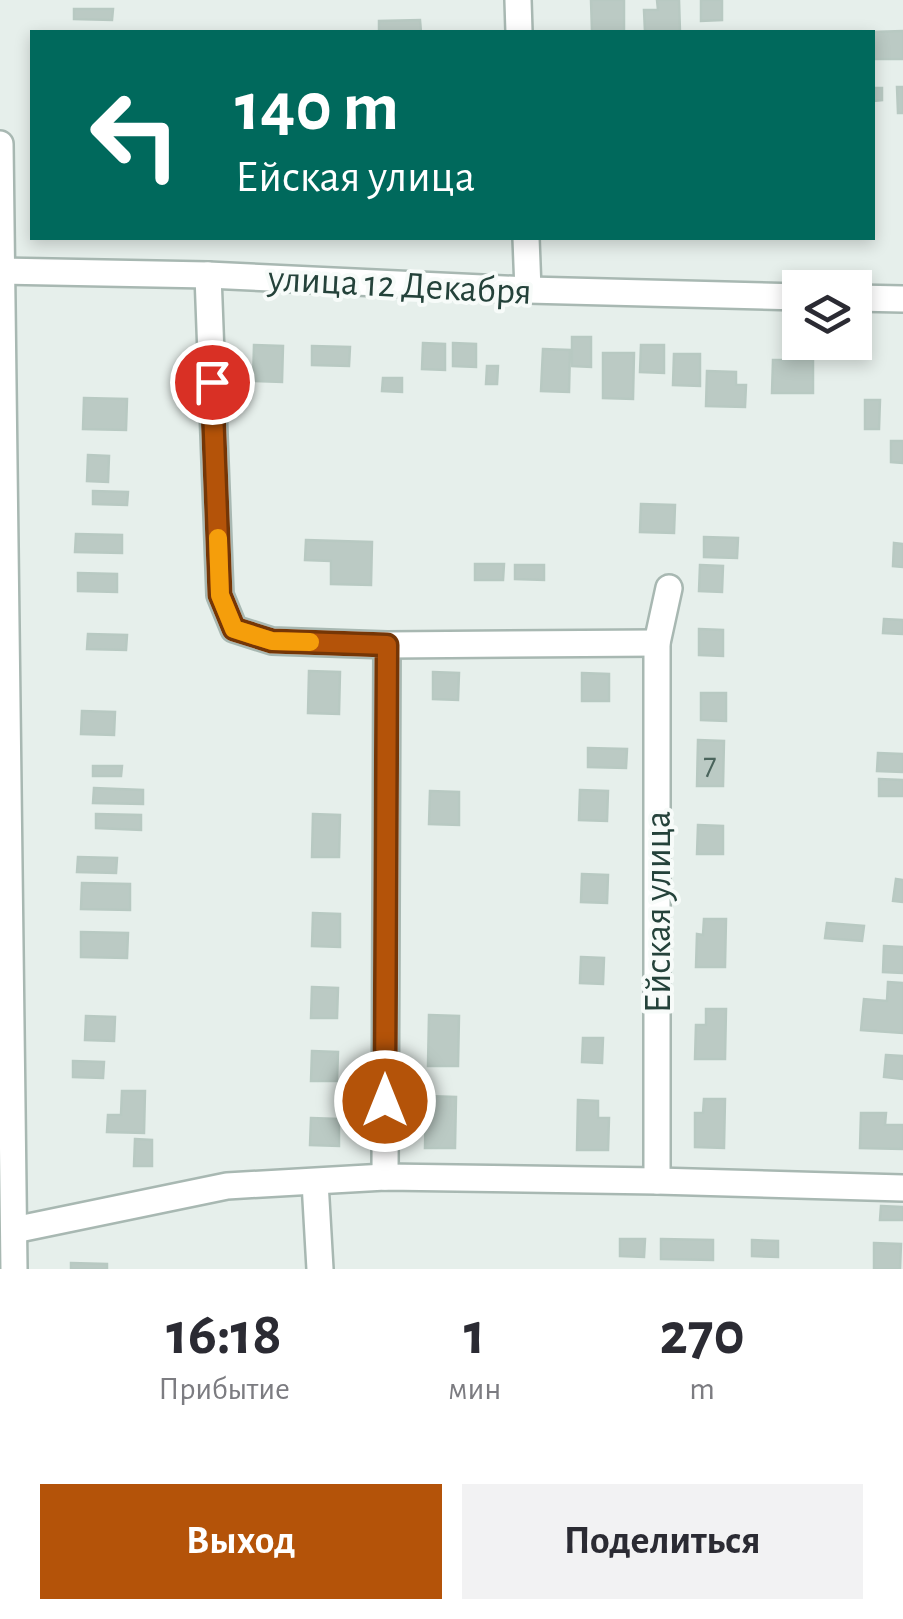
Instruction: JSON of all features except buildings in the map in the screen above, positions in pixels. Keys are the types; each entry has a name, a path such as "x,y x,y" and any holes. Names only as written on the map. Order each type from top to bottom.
{"street":[{"path":"518,0 520,30"},
{"path":"0,144 14,1269"},
{"path":"526,240 528,290"},
{"name":"улица 12 Декабря","path":"1,272 208,275 782,297"},
{"path":"208,275 220,595 234,629 272,641 387,645 658,643"},
{"path":"872,299 903,300"},
{"name":"Ейская улица","path":"657,1181 658,643 669,588"},
{"path":"385,1177 387,645"},
{"path":"14,1230 227,1186 385,1177 903,1188"},
{"path":"315,1182 320,1269"}],"slow traffic":[{"path":"218,538 220,595 234,629 272,641 310,642"}],"route":[{"path":"212,382 220,595 234,629 272,641 387,645 385,1101"}]}
